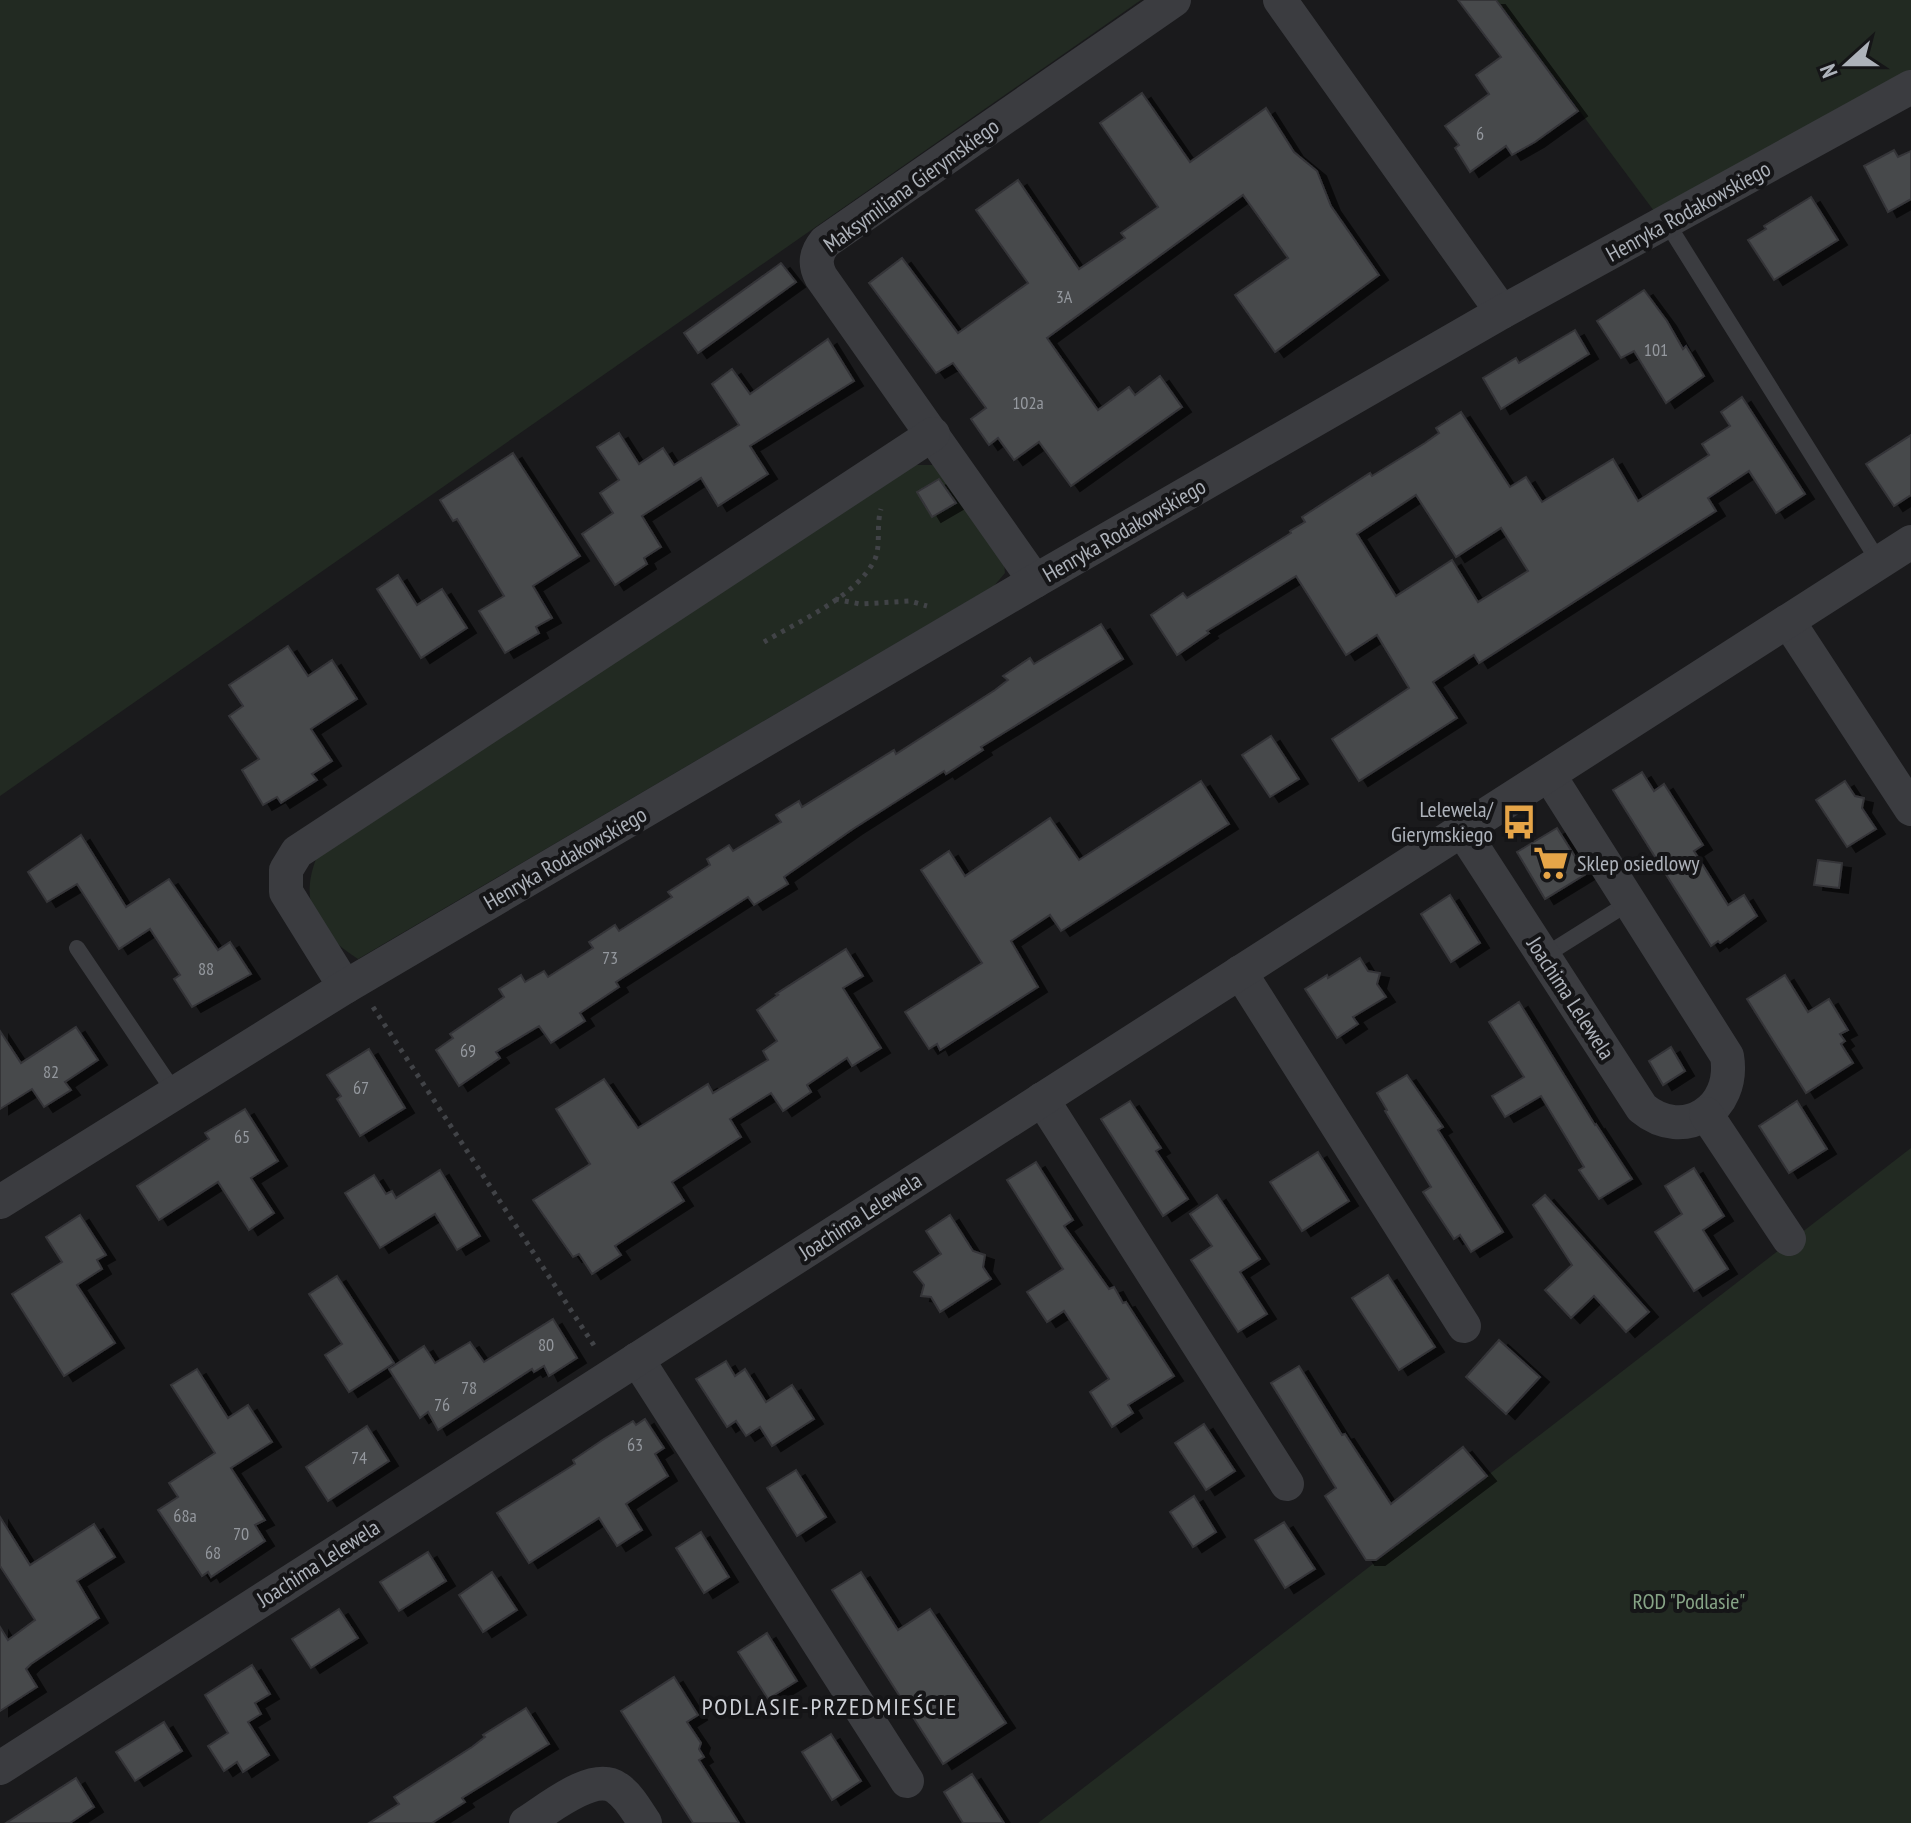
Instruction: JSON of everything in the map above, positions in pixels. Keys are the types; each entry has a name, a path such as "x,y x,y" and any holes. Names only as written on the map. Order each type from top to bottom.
{"street":[{"name":"Maksymiliana Gierymskiego","path":"1035,581 821,277 816,263 825,242 1174,0"},
{"path":"1280,0 1502,312"},
{"name":"Henryka Rodakowskiego","path":"0,1202 350,984 1035,581 1502,312 1911,87"},
{"path":"350,984 286,892 286,870 297,852 933,434"},
{"name":"Joachima Lelewela","path":"0,1768 1911,542"},
{"path":"1788,621 1911,809"},
{"path":"1549,775 1727,1056 1727,1086 1719,1102 1706,1114 1789,1239"},
{"name":"Joachima Lelewela","path":"1462,830 1642,1108 1654,1117 1669,1122 1687,1122 1706,1114"},
{"path":"1240,972 1464,1326"},
{"path":"1042,1099 1287,1484"},
{"path":"625,1366 907,1781"},
{"path":"526,1823 578,1789 604,1783 616,1786 645,1823"}],"lane":[{"path":"1667,223 1879,562"},
{"path":"1544,956 1630,902"},
{"path":"77,948 175,1093"}],"path":[{"path":"764,642 859,582 876,557 878,519 885,496 878,470"},
{"path":"835,599 860,604 910,601 927,605 944,635"},
{"path":"350,984 625,1366"}],"green space":[{"path":"0,0 1141,0 0,796"},
{"path":"1497,0 1911,0 1911,72 1654,211"},
{"path":"912,465 936,465 1003,554 1005,573 994,586 358,959 343,949 321,926 310,900 313,869 319,852"},
{"name":"ROD \"Podlasie\"","path":"1911,1148 1911,1823 1038,1823"}],"building":[{"path":"1458,0 1496,0 1578,111 1512,155 1506,146 1470,172 1455,148 1459,145 1445,126 1489,94 1476,75 1501,57"},
{"path":"1142,93 1190,162 1266,108 1294,152 1317,171 1331,206 1379,275 1275,352 1235,295 1288,258 1243,195 1047,338 1098,410 1129,387 1135,395 1160,376 1182,407 1071,486 1039,442 1014,460 998,438 989,445 971,419 986,408 953,363 936,373 869,283 902,258 958,333 1028,283 976,210 1018,180 1079,269 1125,238 1121,233 1158,207 1100,123"},
{"path":"1894,150 1898,157 1911,151 1911,199 1888,212 1864,166"},
{"path":"1811,197 1838,240 1774,280 1748,240 1766,229 1764,226"},
{"path":"781,263 796,282 698,353 684,333"},
{"path":"1644,290 1683,349 1686,346 1704,376 1666,403 1634,351 1621,358 1597,321"},
{"path":"1575,330 1589,354 1501,409 1483,378 1516,358 1519,363"},
{"path":"828,339 854,381 750,446 768,474 718,506 701,478 642,516 661,547 644,558 647,564 615,585 582,534 613,513 600,493 619,480 597,447 619,433 639,464 663,448 674,465 739,425 712,384 732,369 750,394"},
{"path":"1742,397 1805,494 1776,513 1749,471 1708,498 1716,511 1479,663 1474,655 1433,682 1457,718 1359,781 1332,739 1409,688 1377,635 1346,655 1296,576 1207,631 1209,633 1177,655 1151,615 1183,593 1187,598 1291,533 1305,522 1302,517 1370,473 1372,476 1425,443 1439,433 1436,428 1461,412 1510,487 1526,477 1542,502 1613,459 1638,501 1709,455 1702,444 1730,426 1721,412","holes":["1416,495 1456,557 1501,528 1528,571 1478,602 1452,560 1396,596 1357,534"]},
{"path":"1911,435 1911,495 1894,506 1866,464"},
{"path":"513,453 580,556 533,586 552,618 536,627 539,633 505,653 479,611 504,596 457,519 453,521 440,500"},
{"path":"939,479 956,503 932,517 917,492"},
{"path":"398,575 417,605 442,589 467,628 421,658 377,589"},
{"path":"1101,624 1123,659 981,747 983,750 946,774 944,771 853,829 784,877 788,884 754,905 748,897 616,982 619,987 580,1013 585,1021 551,1043 539,1026 496,1052 500,1058 459,1086 436,1050 453,1038 450,1034 504,997 499,989 521,975 525,982 544,971 548,977 593,948 589,942 615,925 619,931 672,897 668,892 710,865 707,859 729,845 733,851 781,822 776,815 799,801 802,807 894,750 896,754 995,690 1008,680 1003,676 1030,658 1034,664"},
{"path":"288,646 308,676 332,660 357,699 311,729 332,761 312,774 317,780 281,803 277,797 263,805 242,770 259,759 229,716 243,706 229,685"},
{"path":"1271,736 1299,779 1270,797 1242,755"},
{"path":"1642,772 1654,791 1664,784 1703,845 1694,851 1728,905 1744,895 1757,916 1720,943 1718,941 1711,946 1613,790"},
{"path":"1201,781 1229,824 1061,931 1050,915 1011,941 1038,987 940,1050 937,1044 929,1049 905,1012 982,963 921,870 949,851 965,876 1050,818 1079,860"},
{"path":"1845,781 1855,796 1864,798 1862,808 1876,829 1847,847 1816,800"},
{"name":"Sklep osiedlowy","path":"1557,828 1586,874 1545,899 1517,852"},
{"path":"81,835 126,907 169,879 218,950 230,942 251,974 192,1007 174,979 180,975 150,929 119,949 77,884 47,902 28,872"},
{"path":"1818,860 1842,863 1839,888 1814,885"},
{"path":"1450,895 1480,943 1451,962 1421,914"},
{"path":"846,949 863,976 843,988 881,1048 852,1066 847,1058 807,1085 811,1092 783,1111 771,1093 730,1119 741,1137 672,1182 684,1201 615,1246 621,1255 592,1274 579,1254 573,1257 533,1200 590,1164 556,1109 604,1079 638,1128 708,1084 713,1093 768,1060 763,1051 777,1041 757,1010 776,994"},
{"path":"1360,958 1368,971 1380,973 1377,984 1386,997 1353,1017 1358,1024 1337,1038 1305,989"},
{"path":"1785,975 1808,1012 1829,999 1848,1030 1840,1034 1845,1041 1841,1044 1853,1063 1806,1093 1747,999"},
{"path":"1519,1002 1632,1179 1599,1199 1579,1170 1584,1167 1541,1096 1505,1117 1492,1096 1524,1077 1489,1022"},
{"path":"76,1027 98,1060 65,1082 71,1090 44,1107 32,1089 0,1109 0,1031 21,1063"},
{"path":"1671,1047 1685,1071 1663,1085 1649,1061"},
{"path":"369,1049 405,1108 360,1136 337,1099 341,1096 327,1075"},
{"path":"1407,1075 1443,1127 1438,1130 1503,1232 1471,1252 1460,1235 1454,1239 1423,1192 1431,1187 1377,1093"},
{"path":"1130,1101 1161,1148 1156,1151 1188,1199 1163,1216 1101,1119"},
{"path":"1797,1101 1827,1149 1789,1173 1759,1126"},
{"path":"245,1109 278,1161 251,1178 274,1213 249,1230 218,1182 159,1220 137,1186 209,1139 205,1133"},
{"path":"1318,1152 1349,1201 1302,1231 1270,1182"},
{"path":"1036,1162 1073,1220 1064,1226 1109,1289 1114,1287 1123,1303 1126,1302 1174,1376 1128,1405 1133,1413 1112,1427 1090,1392 1109,1379 1064,1311 1047,1322 1027,1292 1063,1269 1007,1180"},
{"path":"1694,1168 1724,1216 1703,1230 1728,1269 1694,1291 1655,1232 1682,1214 1665,1186"},
{"path":"440,1170 480,1236 457,1250 435,1214 380,1248 345,1193 374,1175 386,1194 392,1191 396,1198"},
{"path":"1217,1195 1260,1259 1240,1272 1267,1314 1238,1332 1191,1260 1212,1246 1190,1214"},
{"path":"1545,1195 1649,1312 1626,1332 1594,1296 1571,1318 1545,1290 1572,1265 1533,1205"},
{"path":"80,1215 106,1255 97,1260 102,1269 77,1285 115,1343 64,1376 12,1294 62,1262 46,1237"},
{"path":"950,1215 973,1251 985,1255 983,1267 991,1279 940,1312 931,1297 921,1296 924,1285 914,1272 941,1254 926,1231"},
{"path":"1388,1275 1435,1347 1399,1370 1352,1298"},
{"path":"337,1276 394,1363 349,1392 325,1355 342,1344 309,1294"},
{"path":"553,1319 577,1358 549,1376 544,1366 534,1372 532,1369 438,1430 428,1412 420,1418 389,1369 424,1346 435,1363 470,1342 484,1362"},
{"path":"1499,1340 1540,1377 1506,1414 1466,1377"},
{"path":"726,1361 735,1376 745,1369 766,1402 792,1385 814,1419 772,1446 760,1427 746,1436 736,1421 727,1427 696,1379"},
{"path":"1299,1366 1342,1435 1345,1434 1391,1504 1463,1447 1487,1476 1376,1560 1366,1560 1325,1496 1336,1488 1271,1383"},
{"path":"197,1369 228,1418 248,1405 272,1442 231,1468 265,1520 255,1525 265,1541 211,1577 208,1572 202,1576 158,1510 178,1497 169,1483 215,1453 171,1385"},
{"path":"645,1419 664,1448 655,1454 668,1476 626,1504 642,1530 617,1546 599,1518 529,1563 497,1513 575,1464 573,1460 604,1439 633,1421 636,1425"},
{"path":"1204,1424 1235,1471 1206,1490 1175,1443"},
{"path":"367,1426 389,1461 328,1501 306,1467"},
{"path":"796,1470 826,1517 797,1536 767,1488"},
{"path":"1194,1496 1216,1532 1193,1547 1170,1512"},
{"path":"0,1517 30,1565 94,1524 115,1557 77,1581 99,1618 31,1664 26,1669 37,1687 0,1711 0,1627 8,1640 35,1620 0,1566"},
{"path":"1284,1522 1315,1569 1285,1588 1255,1540"},
{"path":"701,1532 729,1577 704,1593 676,1548"},
{"path":"428,1552 446,1581 399,1611 380,1582"},
{"path":"492,1572 517,1610 483,1632 459,1595"},
{"path":"861,1572 898,1630 930,1609 1006,1723 943,1764 832,1590"},
{"path":"339,1609 358,1638 311,1668 292,1639"},
{"path":"767,1633 797,1681 768,1699 738,1652"},
{"path":"252,1665 270,1694 255,1703 261,1714 248,1722 269,1755 243,1772 237,1762 224,1771 208,1746 228,1733 205,1695"},
{"path":"674,1677 698,1715 687,1722 701,1743 699,1749 704,1757 699,1760 739,1823 693,1823 621,1711"},
{"path":"526,1708 549,1744 462,1798 465,1802 432,1823 369,1823 399,1804 394,1797"},
{"path":"164,1722 182,1751 135,1781 116,1752"},
{"path":"831,1734 861,1781 832,1800 802,1752"},
{"path":"972,1774 1004,1823 963,1823 944,1792"},
{"path":"76,1778 94,1807 70,1823 6,1823"}],"place":[{"name":"Lelewela/ Gierymskiego","path":"1519,822"},
{"name":"Sklep osiedlowy","path":"1551,863"}],"district":[{"name":"PODLASIE-PRZEDMIEŚCIE","path":"830,1706"}]}
